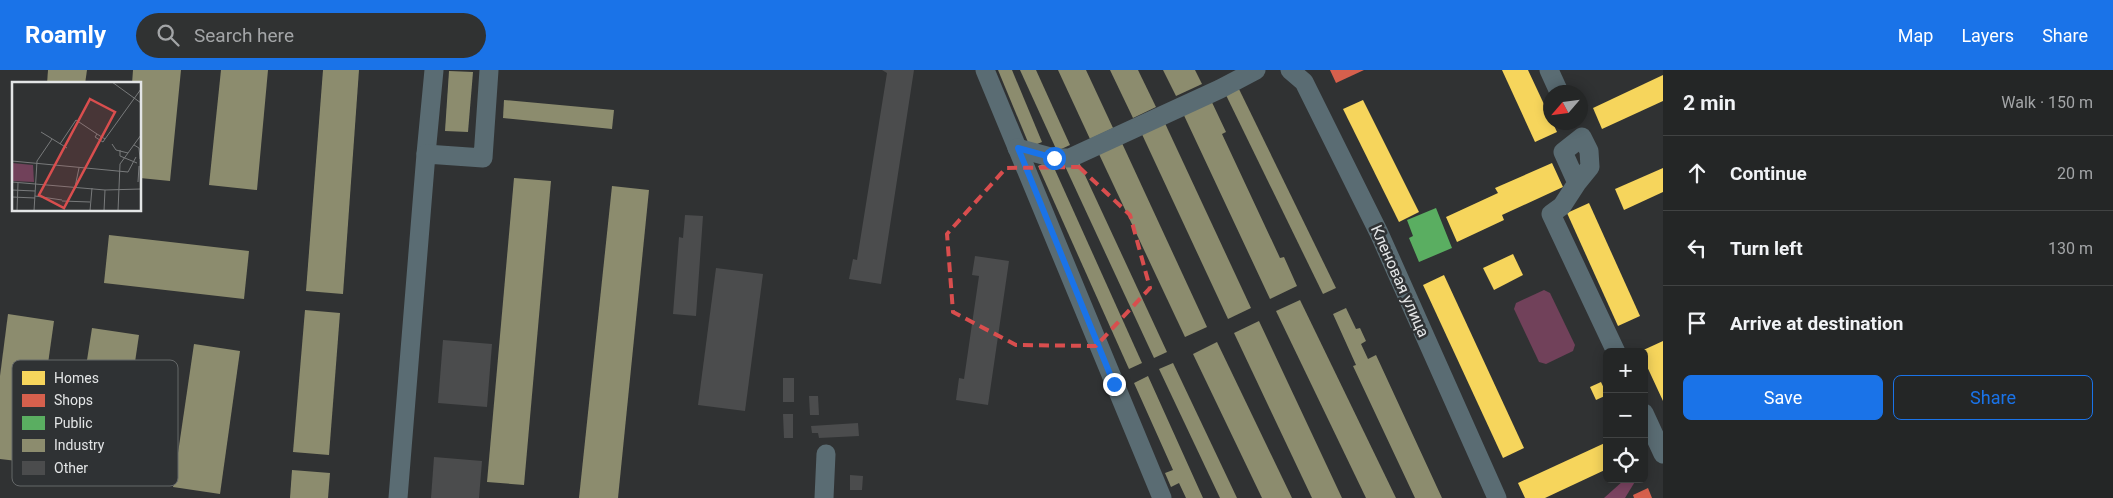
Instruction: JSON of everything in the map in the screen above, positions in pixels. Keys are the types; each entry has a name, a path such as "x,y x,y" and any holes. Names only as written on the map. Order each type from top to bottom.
{"street":[{"path":"398,498 434,70"},
{"path":"426,154 483,158 489,70"},
{"path":"985,70 1162,498"},
{"path":"1018,148 1054,158 1070,158 1220,90 1256,70"},
{"path":"1549,70 1556,85"},
{"name":"Кленовая улица","path":"1296,72 1304,82 1379,232 1497,498"},
{"path":"1578,130 1589,151 1590,167 1562,206 1551,214 1614,348"},
{"path":"1648,422 1663,454"},
{"path":"824,498 826,454"}],"highlighted area":[{"path":"1079,167 1130,215 1150,288 1096,346 1016,345 953,312 947,234 1006,168"}],"shaded area":[{"path":"1544,290 1550,293 1575,345 1573,351 1546,364 1539,362 1514,309 1516,303"},
{"path":"1621,483 1634,483 1625,498 1604,498"}],"building: Homes":[{"path":"1502,70 1528,70 1543,102 1543,130 1556,130 1557,132 1535,142"},
{"path":"1663,75 1663,101 1602,129 1593,108"},
{"path":"1363,100 1419,212 1399,222 1343,109"},
{"path":"1552,163 1563,187 1502,215 1504,220 1457,242 1446,217 1498,193 1495,188"},
{"path":"1663,168 1663,192 1624,210 1615,189"},
{"path":"1589,203 1640,316 1618,326 1567,213"},
{"path":"1513,254 1523,275 1494,290 1483,268"},
{"path":"1444,275 1524,448 1503,458 1423,285"},
{"path":"1663,341 1663,401 1648,369 1648,348"},
{"path":"1601,382 1603,397 1596,400 1590,387"},
{"path":"1603,444 1603,471 1545,498 1525,498 1518,483"}],"building: Shops":[{"path":"1330,70 1364,70 1336,83"},
{"path":"1648,488 1652,498 1634,498 1633,495"}],"building: Public":[{"path":"1436,208 1452,248 1419,262 1409,238 1413,236 1407,220"}],"building: Industry":[{"path":"48,70 87,70 85,82 47,82"},
{"path":"133,70 181,70 170,181 141,178 141,82 132,82"},
{"path":"221,70 268,70 257,190 209,185"},
{"path":"323,70 359,70 343,294 306,291"},
{"path":"998,70 1012,70 1042,142 1030,147"},
{"path":"1020,70 1036,70 1070,145 1057,151"},
{"path":"1058,70 1086,70 1113,128 1090,139"},
{"path":"1110,70 1138,70 1156,107 1133,118"},
{"path":"1163,70 1195,70 1202,84 1176,96"},
{"path":"449,71 473,72 468,132 445,131"},
{"path":"1237,85 1336,288 1323,294 1224,91"},
{"path":"1209,96 1226,132 1222,134 1280,258 1284,257 1297,286 1270,299 1181,109"},
{"path":"504,100 614,110 612,129 503,118"},
{"path":"1163,119 1251,308 1228,319 1140,130"},
{"path":"1121,141 1207,327 1185,337 1098,152"},
{"path":"1077,158 1167,352 1154,358 1064,164"},
{"path":"1051,161 1142,363 1129,369 1038,166"},
{"path":"514,178 551,181 524,485 487,482"},
{"path":"612,186 649,190 618,498 579,498"},
{"path":"109,235 249,251 244,299 104,283"},
{"path":"1300,300 1396,498 1366,498 1276,311"},
{"path":"1346,308 1356,329 1360,328 1366,341 1361,344 1368,359 1376,355 1442,498 1415,498 1353,366 1356,365 1333,314"},
{"path":"305,310 340,313 329,455 293,452"},
{"path":"8,314 54,321 49,360 12,360 12,460 0,459 0,376"},
{"path":"1259,321 1342,498 1312,498 1234,333"},
{"path":"92,328 139,335 135,360 87,360"},
{"path":"1217,342 1292,498 1262,498 1193,354"},
{"path":"194,344 240,351 220,494 173,487 178,486 178,453"},
{"path":"1173,363 1237,498 1220,498 1159,369"},
{"path":"1148,376 1203,498 1186,498 1179,483 1171,487 1165,473 1173,470 1134,383"},
{"path":"292,470 330,473 328,498 290,498"}],"building: Other":[{"path":"882,70 914,70 881,284 849,279 853,259 857,260 887,73"},
{"path":"685,215 703,216 696,316 673,314 679,237 683,238"},
{"path":"975,256 1009,261 988,405 956,400 959,378 964,379 979,276 972,275"},
{"path":"716,268 763,274 745,411 698,405"},
{"path":"443,340 492,344 487,407 438,403"},
{"path":"783,378 794,378 794,402 783,402"},
{"path":"809,396 818,396 819,415 810,415"},
{"path":"783,414 793,414 793,438 784,438"},
{"path":"858,423 859,436 819,438 818,433 812,433 811,426"},
{"path":"434,457 482,461 479,498 431,498"},
{"path":"850,475 863,476 862,490 850,490"}],"route":[{"path":"1054,158 1018,148 1114,384"}]}
